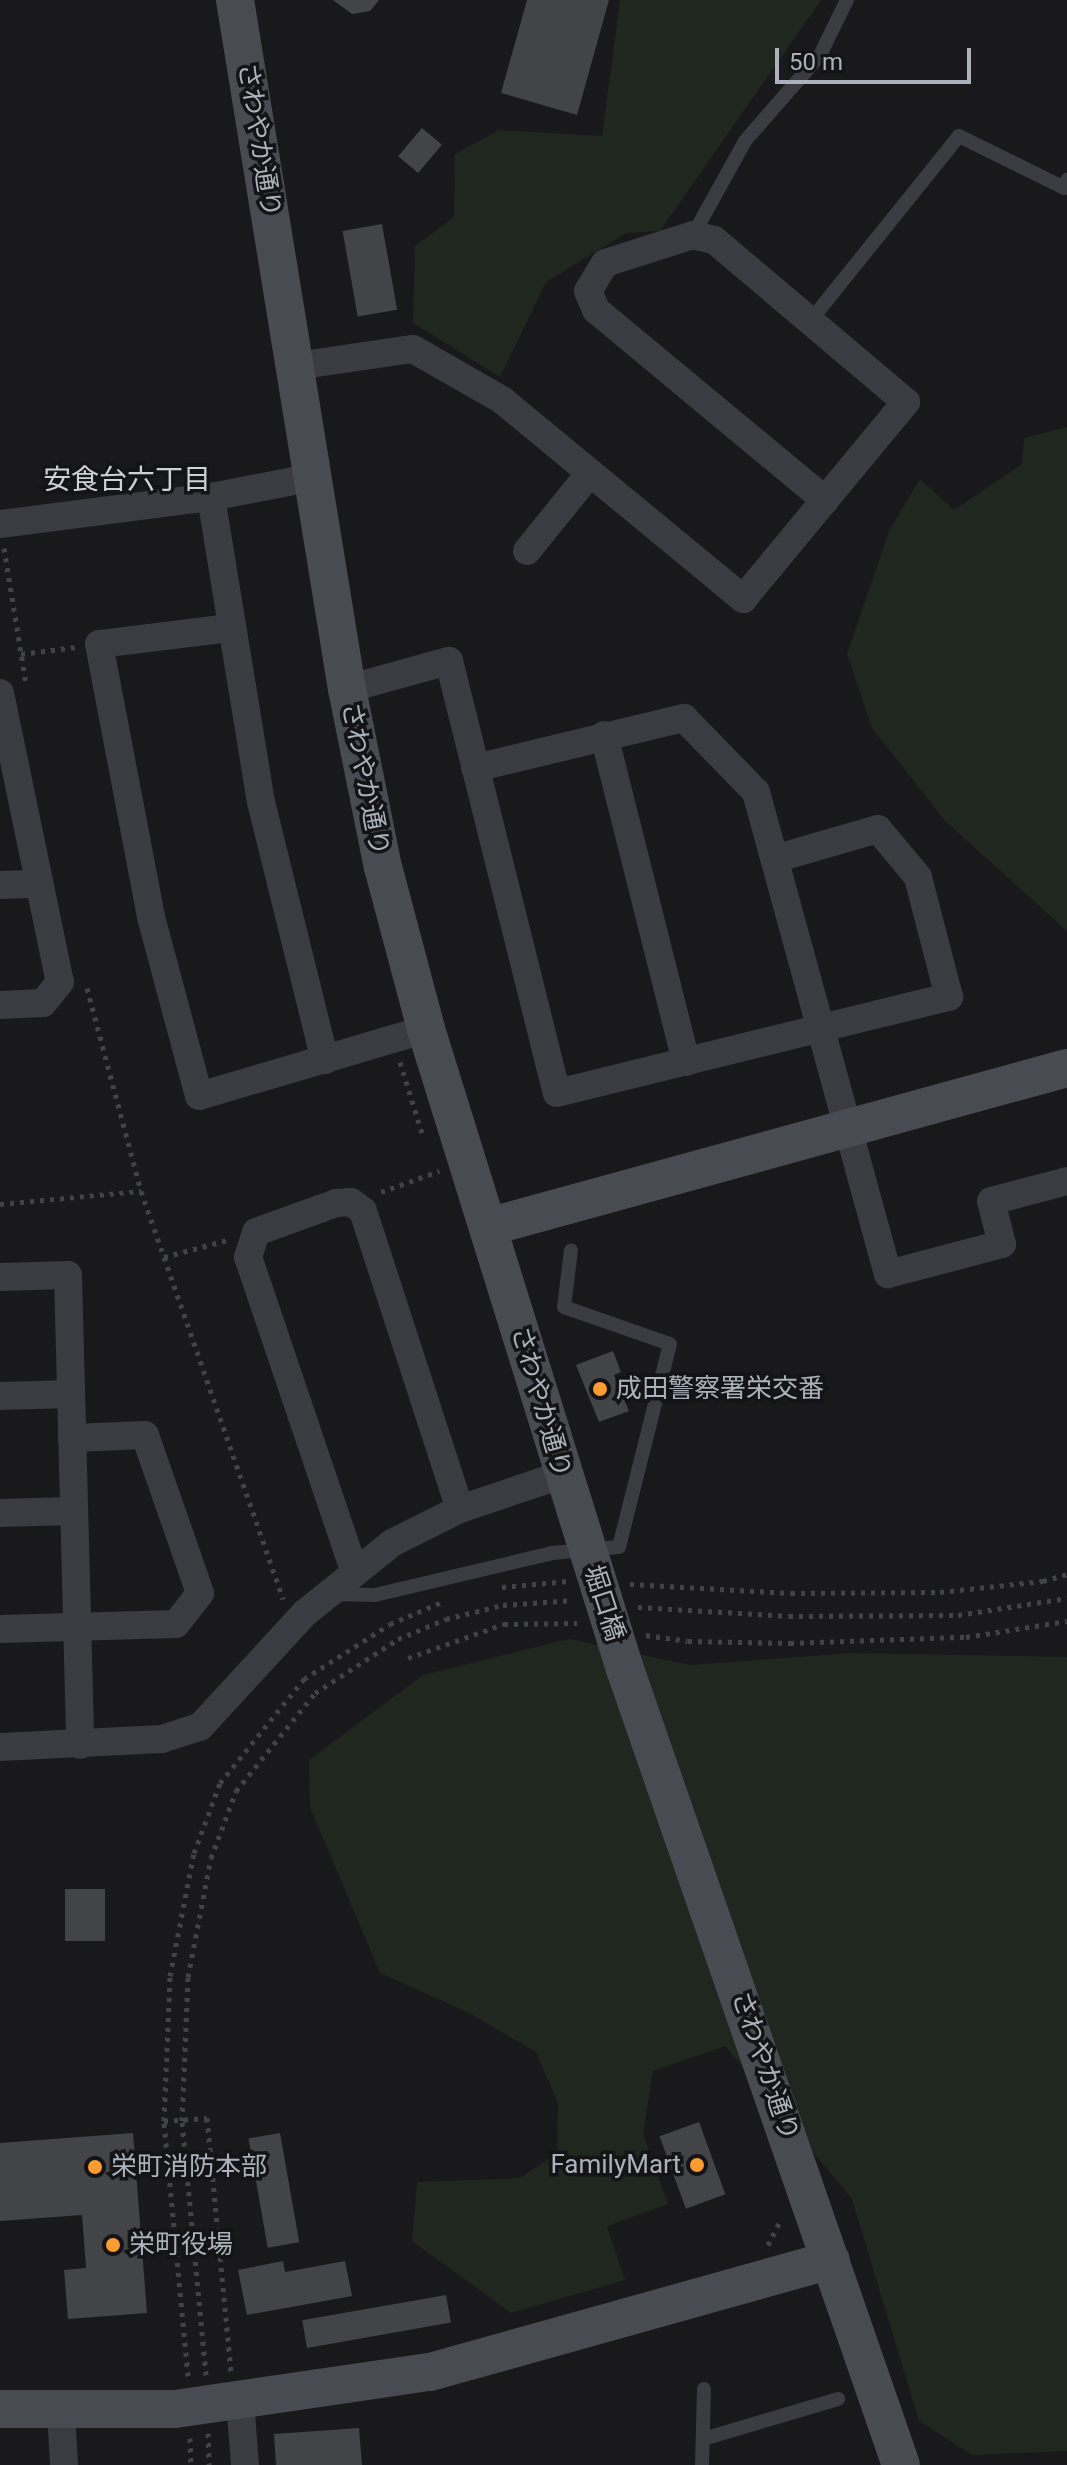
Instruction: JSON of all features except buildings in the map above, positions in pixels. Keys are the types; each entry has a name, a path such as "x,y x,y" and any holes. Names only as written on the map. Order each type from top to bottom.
{"street":[{"name":"さわやか通り","path":"235,0 347,689 383,867 426,1029 561,1475 583,1538"},
{"path":"296,366 413,349 502,400 743,599 825,500 906,402 714,240 693,235 605,263 588,291 596,310 825,500"},
{"path":"527,551 590,473"},
{"path":"0,524 211,497 314,477"},
{"path":"211,497 230,628 261,802 325,1060"},
{"path":"230,628 99,644 151,917 199,1096 426,1029"},
{"path":"347,689 449,661 557,1093 949,997 918,877 878,829 774,859"},
{"path":"0,693 6,765 60,982 43,1003 0,1005"},
{"path":"475,768 684,718 756,792 888,1274 1002,1244 991,1201 1067,1181"},
{"path":"604,735 686,1062"},
{"path":"0,885 38,884"},
{"path":"488,1227 846,1126 1067,1068"},
{"path":"354,1570 248,1257 256,1232 351,1202 363,1211 460,1509"},
{"path":"0,1277 68,1275 80,1745"},
{"path":"0,1396 71,1394"},
{"path":"0,1629 176,1624 195,1606 200,1593 145,1435 72,1438"},
{"path":"0,1747 162,1739 200,1727 293,1626 354,1570 392,1543 460,1509 561,1475"},
{"path":"0,1513 74,1511"},
{"name":"堀口橋","path":"583,1538 625,1669"},
{"name":"さわやか通り","path":"625,1669 901,2465"},
{"path":"0,2409 61,2411 205,2406 430,2372 831,2260"},
{"path":"205,2406 245,2465"},
{"path":"61,2411 64,2465"}],"lane":[{"path":"693,235 745,141 820,55 847,0"},
{"path":"811,320 959,136 1064,188 1067,180"},
{"path":"327,1594 375,1595 552,1553 619,1547 670,1344 564,1307 571,1250"},
{"path":"702,2465 704,2389"},
{"path":"703,2439 838,2399"}],"path":[{"path":"0,524 29,697"},
{"path":"21,654 99,644"},
{"path":"85,983 141,1191 293,1626"},
{"path":"351,1202 467,1161"},
{"path":"0,1204 141,1191"},
{"path":"164,1257 256,1232"},
{"path":"624,1584 791,1593 940,1592 1043,1581 1067,1574"},
{"path":"499,1588 581,1582"},
{"path":"629,1606 789,1616 958,1615 1067,1598"},
{"path":"191,2465 205,2406 164,2121 170,1976 194,1853 220,1783 304,1679 390,1624 455,1599"},
{"path":"209,2465 182,2121 188,1977 211,1858 236,1791 266,1749 315,1693 398,1639 446,1619 503,1605 581,1601"},
{"path":"642,1634 688,1641 790,1643 966,1637 1067,1621"},
{"path":"408,1658 504,1624 581,1624"},
{"path":"164,2121 207,2118 231,2380 205,2406"}],"shaded area":[{"path":"620,0 821,0 660,231 626,233 546,282 500,377 413,323 415,246 454,217 455,154 499,130 602,136"},
{"path":"1067,427 1067,931 945,821 872,728 847,654 889,531 920,479 954,510 1022,464 1024,438"},
{"path":"569,1639 690,1665 851,1653 1067,1657 1067,2451 972,2455 919,2421 852,2199 725,2046 653,2071 643,2134 668,2204 607,2226 625,2280 511,2313 412,2241 417,2182 520,2178 557,2153 558,2103 536,2052 469,2013 380,1973 310,1807 309,1760 423,1675"}],"place":[{"name":"成田警察署栄交番","path":"600,1389"},
{"name":"FamilyMart","path":"697,2165"},
{"name":"栄町消防本部","path":"95,2167"},
{"name":"栄町役場","path":"113,2245"}],"district":[{"name":"安食台六丁目","path":"127,480"}]}
